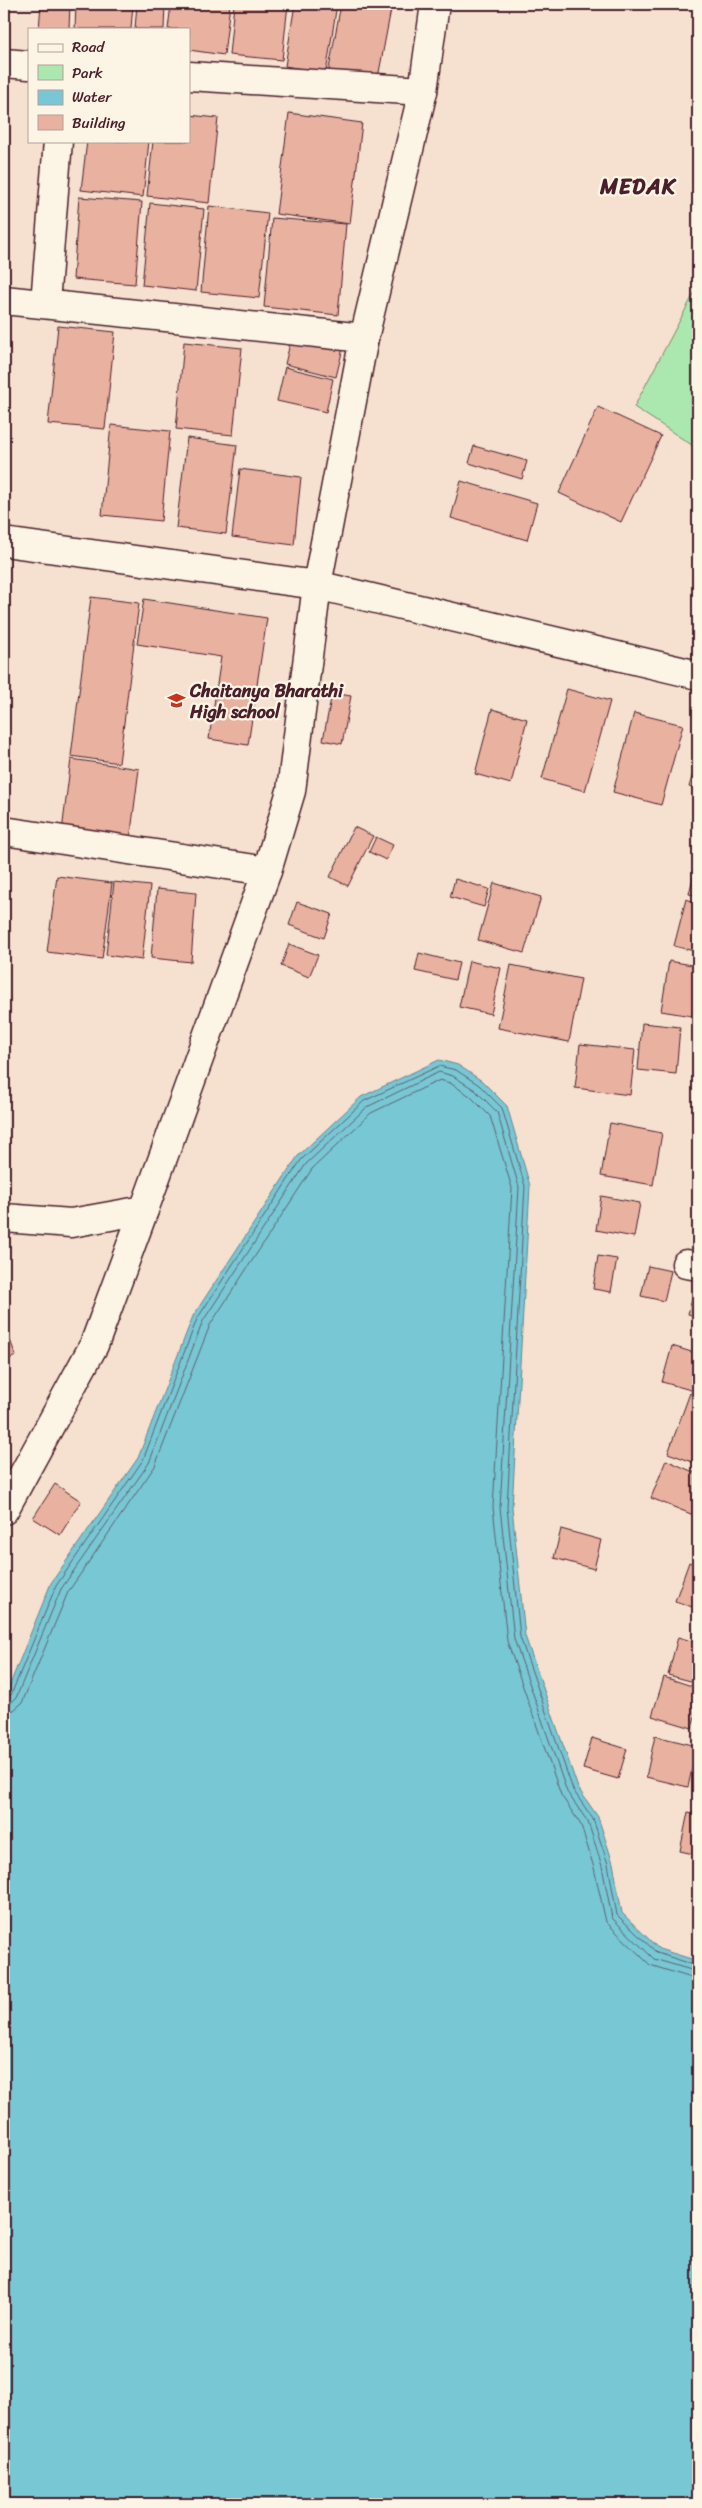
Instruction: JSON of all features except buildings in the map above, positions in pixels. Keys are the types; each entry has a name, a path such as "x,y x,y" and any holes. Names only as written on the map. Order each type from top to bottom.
{"street":[{"path":"4,1510 94,1345 267,871 291,792 317,585 364,338 423,91 436,4"},
{"path":"4,63 28,65"},
{"path":"190,76 423,91"},
{"path":"45,303 58,142"},
{"path":"4,300 364,338"},
{"path":"4,542 317,585 698,675"},
{"path":"4,831 267,871"},
{"path":"4,1218 70,1223 144,1210"}],"green space":[{"path":"698,286 698,449 634,407"}],"water":[{"path":"439,1060 458,1065 482,1081 507,1106 530,1186 512,1507 525,1636 578,1788 598,1817 613,1863 622,1913 659,1949 698,1961 698,2504 4,2504 4,1699 51,1583 138,1458 193,1316 298,1156 361,1097"}],"place":[{"name":"Chaitanya Bharathi High school","path":"176,701"}],"district":[{"name":"MEDAK","path":"638,186"}]}
